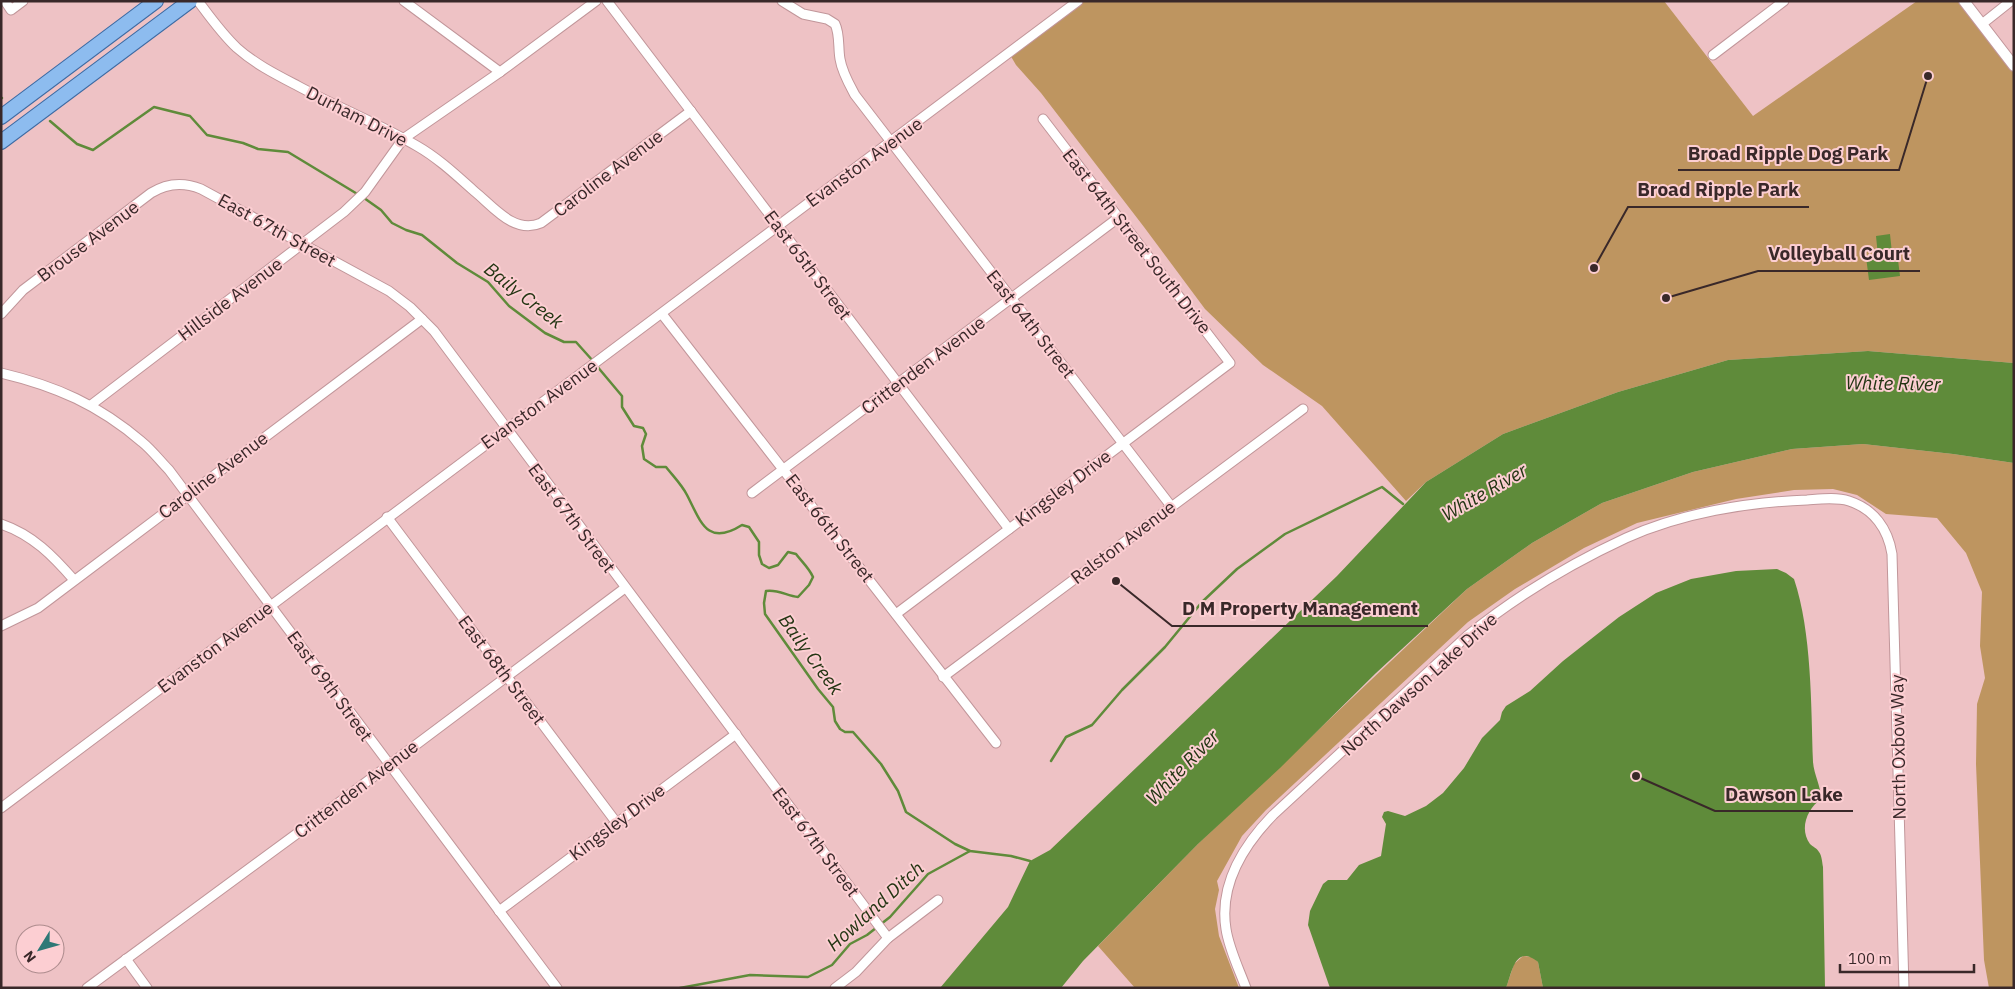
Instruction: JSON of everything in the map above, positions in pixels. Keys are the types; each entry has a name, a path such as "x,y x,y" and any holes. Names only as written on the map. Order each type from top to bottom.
{"main road":[{"path":"1,117 156,1"},
{"path":"1,142 190,1"}],"street":[{"path":"5,1 11,10 23,1"},
{"name":"Durham Drive","path":"198,1 237,48 265,68 327,102 403,138 431,155 508,220 522,227"},
{"path":"404,1 500,72"},
{"name":"Hillside Avenue","path":"91,405 303,244 357,200 365,192 403,138 500,72 596,1"},
{"name":"East 65th Street","path":"607,1 1009,529"},
{"name":"East 64th Street","path":"782,1 803,14 832,21 837,28 840,60 845,77 855,96 1171,506"},
{"name":"Evanston Avenue","path":"1,808 1078,1"},
{"path":"1714,54 1784,1"},
{"path":"1964,1 2014,66"},
{"path":"1982,24 2011,1"},
{"name":"Caroline Avenue","path":"522,227 532,227 543,222 691,111"},
{"name":"East 64th Street South Drive","path":"1043,119 1230,363"},
{"name":"East 67th Street","path":"183,184 201,189 389,291 410,307 434,331 888,938"},
{"name":"Brouse Avenue","path":"1,314 23,290 151,193 163,187 183,184"},
{"name":"Crittenden Avenue","path":"752,493 1118,218"},
{"name":"East 66th Street","path":"662,314 996,743"},
{"name":"Caroline Avenue","path":"1,626 38,608 422,319"},
{"name":"Kingsley Drive","path":"896,614 1230,363"},
{"name":"East 69th Street","path":"1,373 43,383 91,405 119,422 144,443 169,470 557,988"},
{"name":"Ralston Avenue","path":"943,676 1303,409"},
{"name":"North Dawson Lake Drive","path":"1246,988 1227,936 1225,916 1232,875 1248,845 1273,815 1485,621 1570,566 1645,530 1682,518 1783,500 1834,498 1855,503 1870,512"},
{"name":"North Oxbow Way","path":"1870,512 1884,529 1890,544 1893,567 1904,988"},
{"name":"East 68th Street","path":"387,517 616,822"},
{"path":"1,524 21,533 45,549 74,580"},
{"name":"Crittenden Avenue","path":"86,988 625,588"},
{"name":"Kingsley Drive","path":"499,911 736,734"},
{"path":"835,988 853,974 888,938 938,900"},
{"path":"126,959 146,988"}],"shaded area":[{"path":"1077,1 1664,1 1753,116 1917,1 1964,1 2014,66 2014,363 1868,351 1728,360 1618,392 1503,434 1426,482 1406,501 1322,406 1263,365 1205,309 1041,93 1016,65 1009,53"},
{"path":"1863,444 2014,463 2014,988 1989,988 1984,960 1976,764 1977,704 1985,678 1980,646 1982,592 1966,553 1937,518 1886,514 1857,495 1833,489 1794,490 1736,499 1637,523 1584,548 1515,589 1468,622 1266,810 1242,836 1217,881 1219,890 1215,909 1219,936 1239,988 1135,988 1098,946 1198,844 1467,589 1532,543 1602,503 1693,472 1792,449"},
{"path":"1523,956 1533,957 1538,962 1543,988 1506,988 1514,964"}],"water":[{"path":"1890,234 1892,253 1897,252 1900,276 1869,280 1866,257 1878,256 1876,236"},
{"name":"White River","path":"1868,351 2014,363 2014,463 1863,444 1792,449 1693,472 1602,503 1532,543 1467,589 1376,673 1280,768 1198,844 1083,961 1061,988 940,988 1008,907 1030,861 1050,850 1337,576 1426,482 1503,434 1618,392 1728,360"},
{"path":"1777,569 1794,579 1800,600 1807,646 1811,693 1813,762 1821,799 1808,814 1805,832 1810,844 1820,854 1823,867 1825,988 1543,988 1538,962 1524,956 1516,962 1506,988 1330,988 1308,925 1310,911 1323,884 1328,880 1347,880 1359,865 1381,856 1386,824 1382,817 1384,812 1388,811 1405,816 1426,806 1443,793 1464,768 1482,738 1500,720 1506,706 1530,691 1563,661 1619,617 1656,593 1691,579 1736,571"}],"waterway":[{"name":"Baily Creek","path":"50,121 77,144 93,150 154,107 190,116 207,135 243,143 258,149 288,152 359,195"},
{"name":"Baily Creek","path":"364,198 381,210 392,223 422,235 457,263 488,282 509,306 545,333 564,342 576,342 593,361"},
{"name":"Baily Creek","path":"596,365 622,396 622,407 634,426 643,428 646,434 642,446 644,459 656,467 666,467 683,488 701,522 707,528 713,532 721,533 742,525 749,527 759,542 759,555 762,564 769,568 778,565 788,552 796,554 810,571 813,577 809,585 798,597 775,591 766,591 765,614 833,707 835,721 840,729 845,732 853,732 881,764 898,791 906,812 955,844 970,851 1011,856 1030,861"},
{"path":"1051,761 1066,737 1092,725 1122,690 1165,647 1202,602 1237,569 1285,534 1382,487 1403,504"},
{"name":"Howland Ditch","path":"680,988 750,975 808,977 832,965 850,944 867,935 890,917 928,874 970,851"}],"place":[{"name":"Broad Ripple Dog Park","path":"1928,76"},
{"name":"Broad Ripple Park","path":"1594,268"},
{"name":"Volleyball Court","path":"1666,298"},
{"name":"D M Property Management","path":"1116,581"},
{"name":"Dawson Lake","path":"1636,776"}]}
